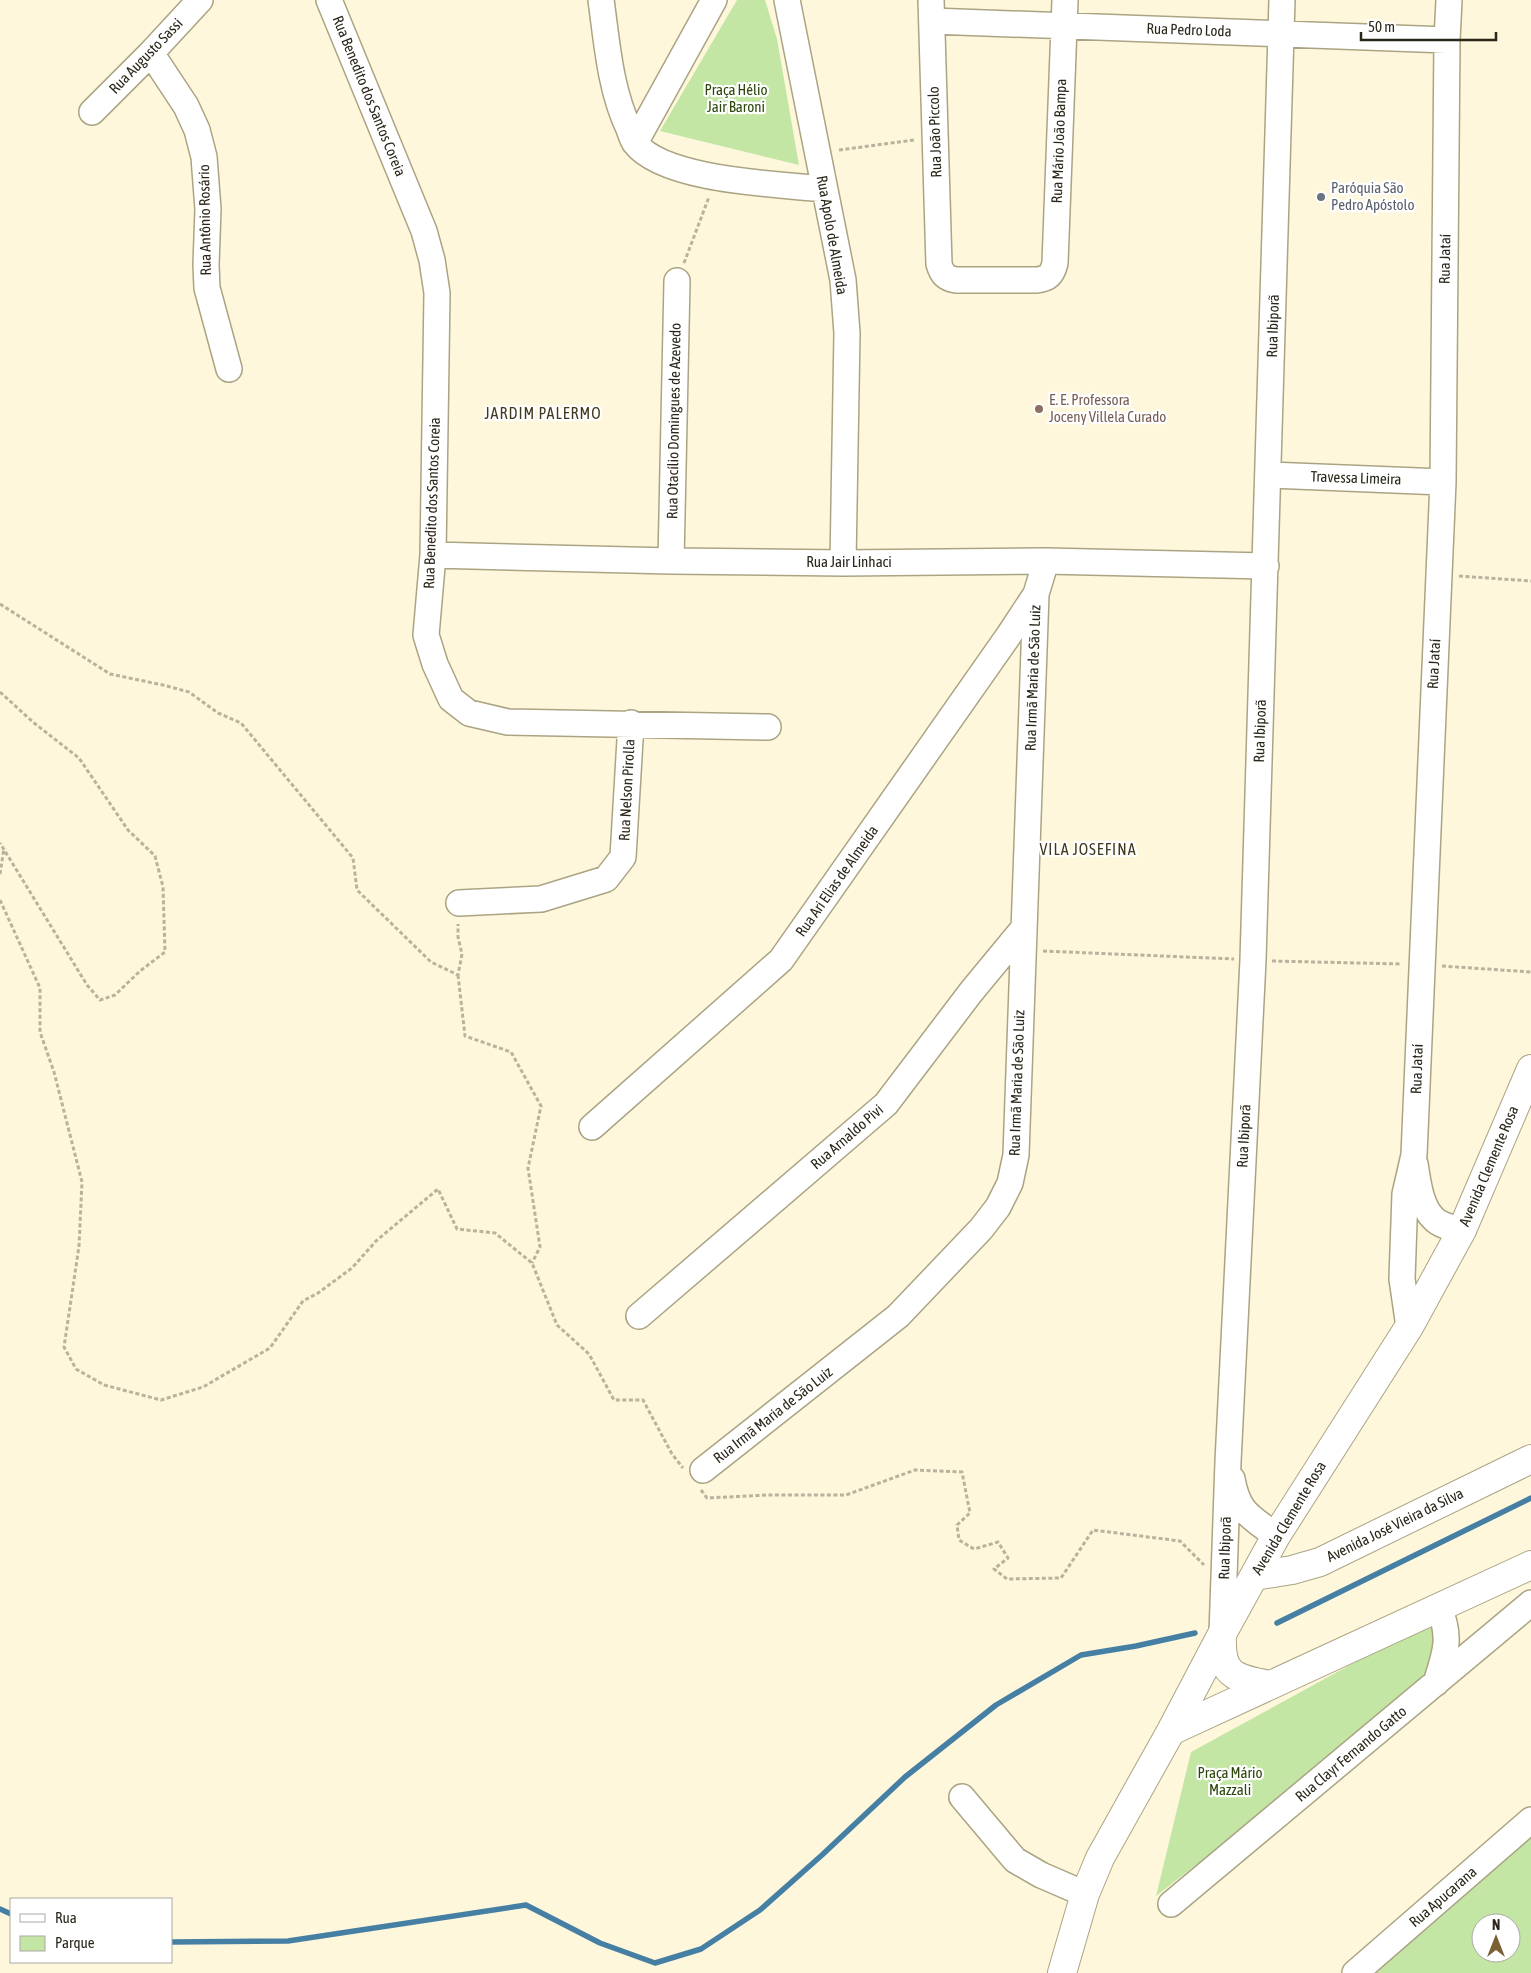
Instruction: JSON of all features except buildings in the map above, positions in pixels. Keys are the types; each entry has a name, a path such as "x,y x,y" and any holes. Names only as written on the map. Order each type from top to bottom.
{"main road":[{"name":"Avenida Clemente Rosa","path":"1062,1973 1085,1894 1100,1858 1276,1536 1408,1327 1462,1230 1531,1069"},
{"name":"Avenida José Vieira da Silva","path":"1254,1576 1292,1570 1320,1562 1531,1459"},
{"path":"1171,1731 1531,1565"},
{"path":"1222,1634 1221,1648 1224,1663 1232,1674 1243,1680 1270,1685"}],"street":[{"name":"Rua Augusto Sassi","path":"92,112 151,53 200,0"},
{"name":"Rua Benedito dos Santos Coreia","path":"329,0 424,231 432,260 437,293 433,554 426,634 435,664 451,699 469,713 508,722 768,727"},
{"path":"601,0 611,69 620,111 635,144 653,158 676,169 716,177 824,189"},
{"path":"635,144 714,0"},
{"name":"Rua Apolo de Almeida","path":"787,0 843,280 846,333 843,563"},
{"name":"Rua Mário João Bampa","path":"939,264 947,278 956,280 1046,279 1052,272 1055,263 1065,0"},
{"name":"Rua Ibiporã","path":"1222,1634 1228,1462 1253,960 1282,0"},
{"name":"Rua Jataí","path":"1408,1327 1402,1279 1405,1194 1414,1155 1420,965 1442,482 1449,0"},
{"name":"Rua Pedro Loda","path":"931,11 1064,26 1447,40"},
{"name":"Rua João Piccolo","path":"931,11 939,264"},
{"name":"Rua Antônio Rosário","path":"151,53 186,106 197,130 204,157 208,209 207,288 229,369"},
{"name":"Rua Otacílio Domingues de Azevedo","path":"672,561 677,282"},
{"name":"Travessa Limeira","path":"1269,475 1442,482"},
{"name":"Rua Jair Linhaci","path":"433,554 672,561 843,563 1046,561 1266,566"},
{"name":"Rua Irmã Maria de São Luiz","path":"694,1474 898,1316 981,1229 998,1207 1010,1183 1016,1155 1022,940 1036,594 1046,561"},
{"name":"Rua Ari Elias de Almeida","path":"592,1127 781,960 1009,636 1036,594"},
{"name":"Rua Nelson Pirolla","path":"459,903 542,899 606,879 624,857 631,723"},
{"name":"Rua Arnaldo Pivi","path":"640,1316 886,1104 971,992 1022,940"},
{"path":"1414,1155 1420,1195 1433,1218 1445,1226 1462,1230"},
{"name":"Rua Ibiporã","path":"1228,1462 1235,1494 1242,1510 1276,1536"},
{"name":"Rua Clayr Fernando Gatto","path":"1171,1904 1531,1603"},
{"path":"1436,1683 1447,1641 1446,1624 1440,1608"},
{"path":"962,1797 1015,1860 1041,1875 1085,1894"},
{"name":"Rua Apucarana","path":"1355,1973 1531,1820"}],"path":[{"path":"817,153 935,138"},
{"path":"677,282 716,177"},
{"path":"1438,574 1531,581"},
{"path":"0,604 110,674 189,692 218,713 241,723 354,858 357,890 431,962 458,975"},
{"path":"0,692 34,723 79,758 128,830 155,856 163,887 166,952 140,971 115,995 100,1000 87,985 0,843"},
{"path":"0,874 4,848"},
{"path":"0,900 40,988 40,1032 54,1072 82,1182 78,1246 64,1347 76,1369 104,1386 161,1400 203,1387 270,1348 303,1301 318,1294 352,1268 376,1241 438,1189 457,1229 495,1233 532,1263 557,1324 589,1354 614,1400 643,1400 672,1454 694,1474 707,1498 768,1495 846,1495 915,1470 962,1472 970,1513 958,1525 959,1540 974,1549 998,1542 1008,1558 994,1569 1007,1579 1061,1578 1093,1530 1180,1541 1223,1585"},
{"path":"459,903 458,936 462,954 458,975 465,1036 510,1052 541,1106 528,1168 534,1220 540,1247 532,1263"},
{"path":"1022,940 1253,960 1420,965 1531,972"}],"green space":[{"name":"Praça Hélio Jair Baroni","path":"737,0 765,0 777,39 799,165 660,131"},
{"name":"Praça Mário Mazzali","path":"1425,1624 1433,1630 1444,1658 1390,1714 1156,1896 1191,1752"},
{"path":"1531,1836 1531,1973 1365,1973"}],"waterway":[{"path":"1277,1623 1531,1498"},
{"path":"172,1942 288,1941 526,1905 600,1943 655,1963 701,1949 760,1910 905,1777 996,1705 1081,1655 1136,1646 1195,1633"},
{"path":"0,1909 10,1914"}],"place":[{"name":"Paróquia São Pedro Apóstolo","path":"1321,197"},
{"name":"E. E. Professora Joceny Villela Curado","path":"1039,409"}],"district":[{"name":"JARDIM PALERMO","path":"543,413"},
{"name":"VILA JOSEFINA","path":"1088,849"}]}
